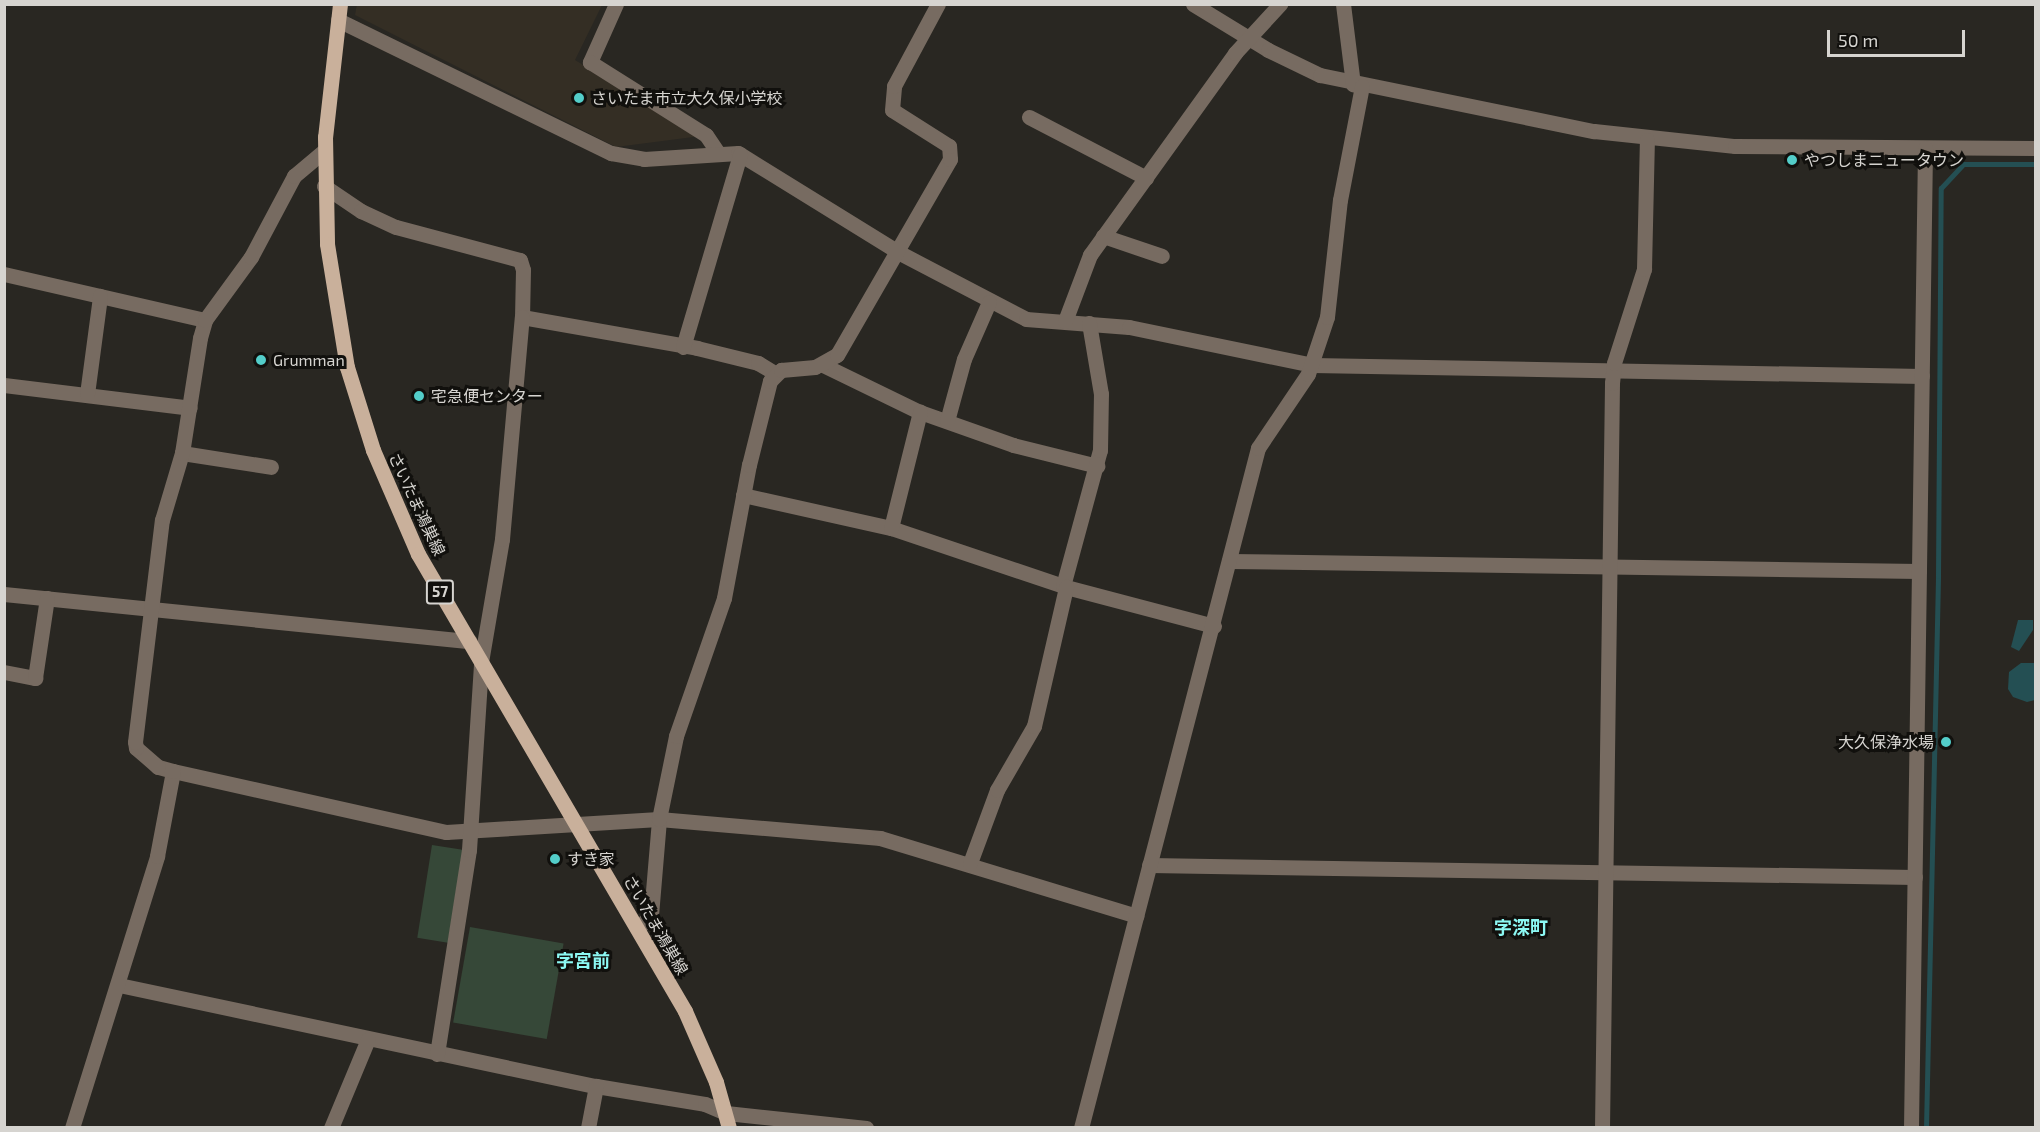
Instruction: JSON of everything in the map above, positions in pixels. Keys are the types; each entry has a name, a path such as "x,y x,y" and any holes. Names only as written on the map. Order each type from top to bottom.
{"main road":[{"name":"さいたま鴻巣線","path":"339,12 325,150 324,186 336,314 367,432 405,528 685,1011 727,1120"}],"street":[{"path":"615,4 590,62 706,135 718,153"},
{"path":"522,317 758,363 776,374 823,365 840,350 950,159 949,146 892,110 894,86 938,4"},
{"path":"1193,4 1298,66 1357,85 1647,140 1765,147 2036,148"},
{"path":"1065,321 1085,263 1103,236 1146,178 1179,127 1280,4"},
{"path":"1081,1128 1214,626 1258,448 1312,365 1329,308 1340,200 1357,85 1343,4"},
{"path":"339,12 611,153 644,159 718,153 740,154 898,252 989,302 1026,319 1129,327 1312,365 1922,376"},
{"path":"1029,117 1146,178"},
{"path":"1602,1128 1613,370 1644,269 1647,140"},
{"path":"1911,1128 1925,148"},
{"path":"325,150 294,176 251,256 205,320 183,453 162,520 135,745 158,767 425,829 470,833 659,819 880,838 970,863 1137,916"},
{"path":"683,347 740,154"},
{"path":"324,186 361,211 396,227 517,258 524,270 522,317 502,539 482,662 470,833 437,1054"},
{"path":"1103,236 1162,256"},
{"path":"4,274 205,320"},
{"path":"87,394 100,296"},
{"path":"947,421 964,358 989,302"},
{"path":"970,863 997,790 1034,726 1064,587 1097,466 1101,394 1089,323"},
{"path":"823,365 920,412 1012,445 1097,466"},
{"path":"638,928 651,915 659,819 679,725 724,598 743,495 769,385 776,374"},
{"path":"4,385 190,408"},
{"path":"891,528 920,412"},
{"path":"183,453 271,467"},
{"path":"743,495 891,528 1064,587 1214,626"},
{"path":"1229,561 1919,571"},
{"path":"4,594 151,607 470,641"},
{"path":"4,672 35,678 47,598"},
{"path":"72,1128 98,1035 119,985 157,856 173,771"},
{"path":"1149,865 1915,877"},
{"path":"119,985 437,1054 596,1086 705,1104 727,1120 866,1128"},
{"path":"331,1128 368,1039"},
{"path":"588,1128 596,1086"}],"shaded area":[{"name":"さいたま市立大久保小学校","path":"357,4 602,5 575,60 701,136 616,147 355,15"}],"green space":[{"path":"432,845 463,850 448,943 417,938"},
{"path":"470,927 564,943 547,1039 453,1023"}],"water":[{"path":"2018,620 2033,620 2033,630 2019,651 2011,647"},
{"path":"2021,663 2035,663 2035,700 2027,702 2013,697 2008,689 2009,672"}],"waterway":[{"path":"1926,1128 1938,576 1941,188 1963,164 2036,164"}],"place":[{"name":"さいたま市立大久保小学校","path":"579,98"},
{"name":"やつしまニュータウン","path":"1792,160"},
{"name":"Grumman","path":"261,360"},
{"name":"宅急便センター","path":"419,396"},
{"name":"大久保浄水場","path":"1946,742"},
{"name":"すき家","path":"555,859"}],"district":[{"name":"字深町","path":"1521,927"},
{"name":"字宮前","path":"583,960"}]}
